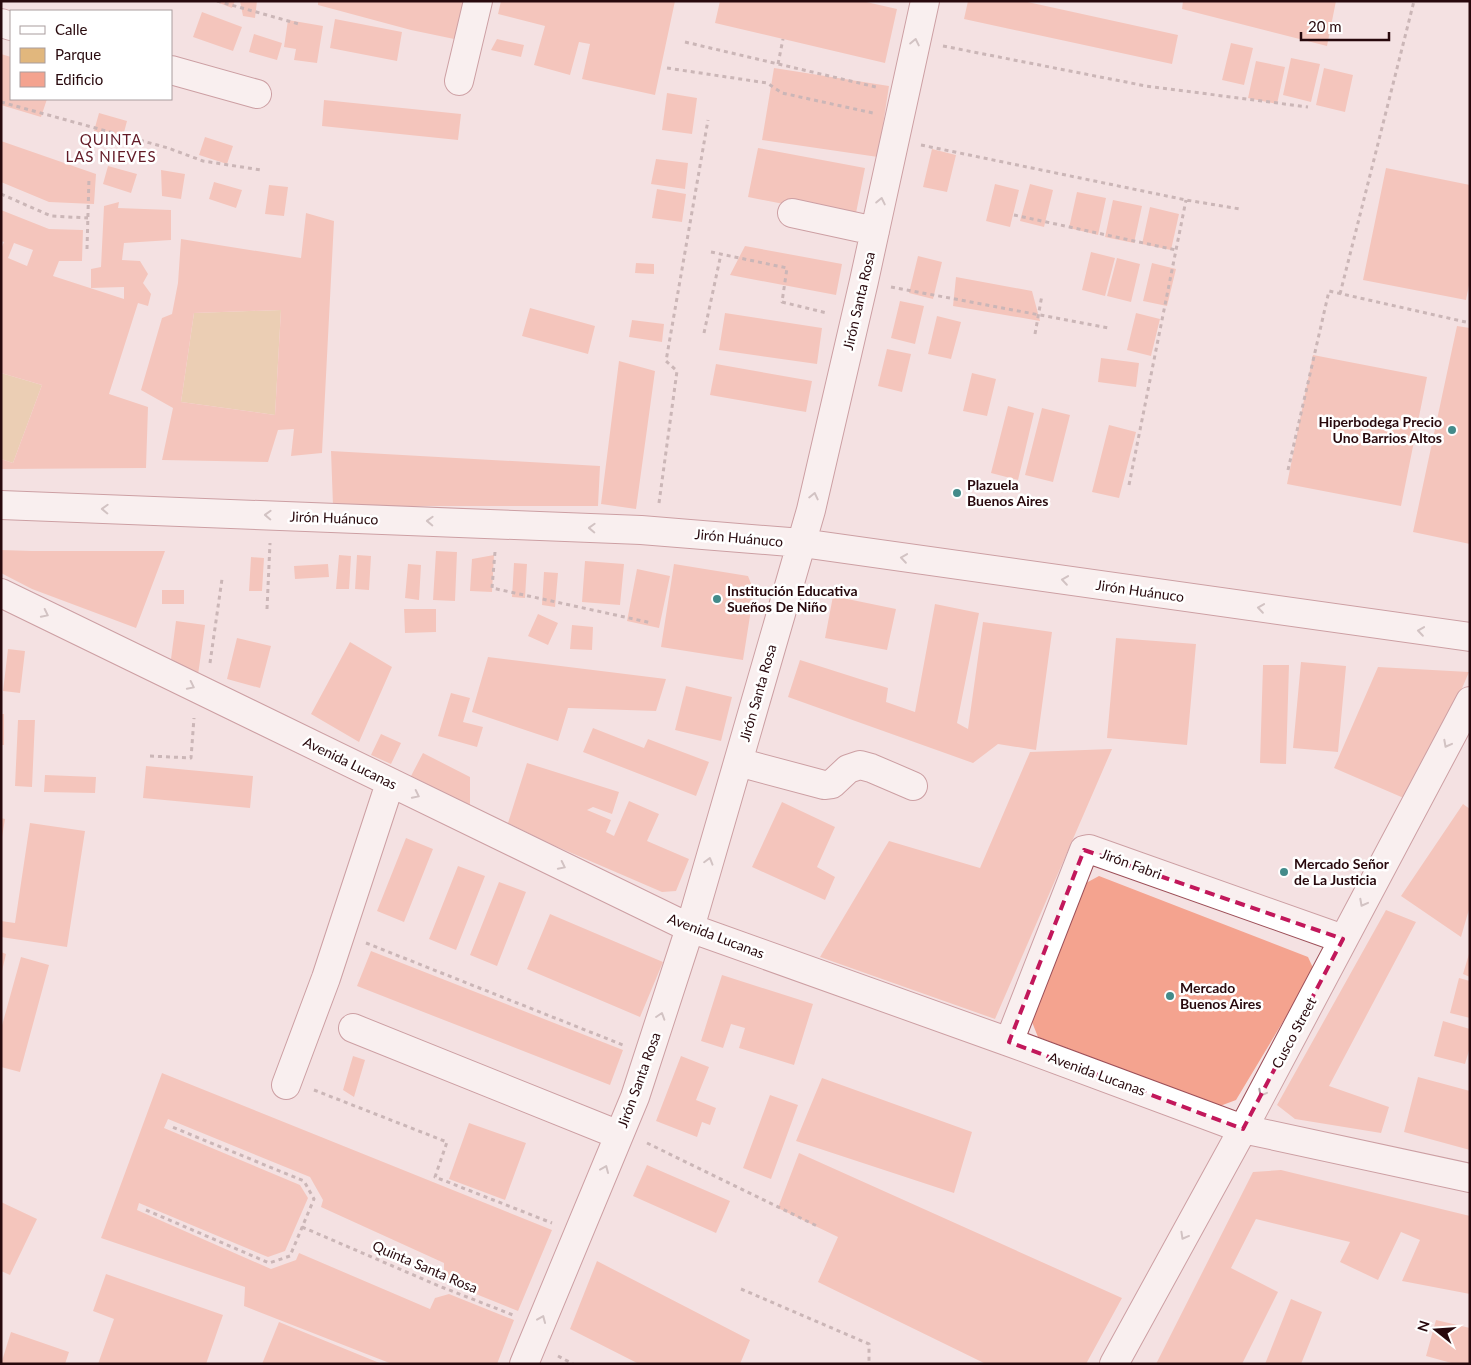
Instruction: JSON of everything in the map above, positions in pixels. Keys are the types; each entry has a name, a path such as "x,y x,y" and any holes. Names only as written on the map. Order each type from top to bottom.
{"street":[{"path":"459,81 478,1"},
{"name":"Jirón Santa Rosa","path":"524,1364 635,1097 690,928 802,543 864,281 925,1"},
{"path":"172,70 257,94"},
{"path":"792,213 875,231"},
{"name":"Jirón Huánuco","path":"1,505 655,531 802,543 1470,637"},
{"name":"Avenida Lucanas","path":"1,593 690,928 1009,1042 1243,1129 1470,1178"},
{"name":"Cusco Street","path":"1114,1364 1243,1129 1470,701"},
{"path":"738,762 824,785 832,784 848,769 860,765 913,786"},
{"path":"286,1085 326,978 390,782"},
{"name":"Jirón Fabri","path":"1009,1042 1084,850 1087,849 1343,940"},
{"path":"353,1028 620,1132"}],"path":[{"path":"217,1 299,24"},
{"path":"1340,294 1414,1"},
{"path":"778,64 782,39"},
{"path":"916,41 1146,86 1308,107"},
{"path":"684,42 778,64 899,117"},
{"path":"667,68 767,83 782,93 899,117 1186,200 1240,209"},
{"path":"1,102 168,148 204,160 261,170"},
{"path":"655,531 677,371 666,361 708,120"},
{"path":"87,249 89,178"},
{"path":"1,194 51,216 88,218"},
{"path":"1128,485 1186,200"},
{"path":"1014,215 1176,250"},
{"path":"711,252 787,268 782,302 854,320"},
{"path":"704,333 721,254"},
{"path":"864,281 1109,328"},
{"path":"1288,470 1329,291 1470,323"},
{"path":"1035,334 1042,295"},
{"path":"267,609 272,515"},
{"path":"497,524 492,588 652,622"},
{"path":"150,756 191,758 201,691 222,579"},
{"path":"366,943 649,1055"},
{"path":"313,1090 447,1142 435,1177 578,1233"},
{"path":"146,1210 269,1263 290,1256 314,1199 304,1181 172,1127"},
{"path":"620,1132 819,1228"},
{"name":"Quinta Santa Rosa","path":"302,1227 439,1286 540,1326"},
{"path":"741,1288 869,1344 869,1364"}],"highlighted area":[{"path":"1084,850 1343,939 1243,1129 1009,1042"}],"green space":[{"path":"281,310 275,415 181,402 194,313"},
{"path":"1,373 42,385 13,463 1,459"}],"building":[{"path":"214,1 235,1 232,8"},
{"path":"240,1 257,1 255,18 243,16"},
{"path":"318,1 468,1 459,40 411,30 318,5"},
{"path":"501,1 675,1 655,95 582,79 590,44 579,42 570,75 534,65 545,26 498,14"},
{"path":"720,1 862,1 897,9 885,63 715,23"},
{"path":"968,1 1023,1 1178,35 1172,64 964,19"},
{"path":"1183,1 1336,1 1327,46 1182,9"},
{"path":"202,12 242,27 233,51 193,37"},
{"path":"335,19 402,32 397,61 330,48"},
{"path":"288,20 323,26 317,63 294,60 296,49 284,47"},
{"path":"254,34 282,43 277,60 249,52"},
{"path":"497,39 524,45 521,57 491,50"},
{"path":"1231,43 1253,48 1244,85 1222,80"},
{"path":"1,54 10,57 10,100 47,100 41,117 1,105"},
{"path":"1291,58 1320,64 1311,102 1283,95"},
{"path":"1256,61 1285,67 1277,104 1248,98"},
{"path":"774,68 889,86 878,157 762,140"},
{"path":"1324,68 1353,75 1345,112 1316,105"},
{"path":"667,93 697,98 692,134 662,130"},
{"path":"324,100 461,114 458,140 322,126"},
{"path":"99,113 127,121 122,140 94,131"},
{"path":"205,137 233,146 227,164 199,155"},
{"path":"1,141 96,174 94,204 49,202 1,182"},
{"path":"758,148 865,168 855,218 748,197"},
{"path":"932,149 956,155 947,192 923,187"},
{"path":"656,159 688,163 685,189 651,184"},
{"path":"108,166 137,174 131,193 103,184"},
{"path":"1386,168 1470,185 1470,280 1466,300 1363,280"},
{"path":"161,170 185,174 181,199 162,196"},
{"path":"214,182 242,190 236,208 209,199"},
{"path":"995,184 1019,190 1010,227 986,221"},
{"path":"1030,184 1053,190 1044,227 1020,221"},
{"path":"269,185 288,187 284,216 265,214"},
{"path":"657,189 686,194 682,222 652,218"},
{"path":"1077,192 1106,198 1098,235 1069,228"},
{"path":"1113,200 1142,206 1134,243 1105,237"},
{"path":"119,202 118,208 171,210 171,240 124,243 122,260 140,261 148,274 143,283 151,294 148,306 138,303 109,394 148,407 146,468 1,469 1,459 13,463 42,385 1,373 1,249 4,242 1,241 1,210 49,229 83,230 82,261 59,261 53,276 124,299 124,287 91,288 91,269 101,267 104,206","holes":["14,243 33,250 27,266 8,258"]},
{"path":"1150,207 1179,214 1171,250 1142,244"},
{"path":"306,213 334,221 322,453 291,456 294,429 278,430 268,462 162,460 173,408 141,390 162,318 172,314 178,283 181,239 301,258","holes":["281,310 275,415 181,402 194,313"]},
{"path":"745,246 842,264 836,295 730,275"},
{"path":"1091,252 1115,258 1105,296 1082,290"},
{"path":"918,256 942,262 933,299 909,293"},
{"path":"1117,258 1140,264 1131,302 1107,296"},
{"path":"636,263 654,264 654,274 635,273"},
{"path":"1152,263 1176,269 1167,306 1143,301"},
{"path":"956,277 1032,291 1040,321 953,306"},
{"path":"900,301 924,306 915,344 891,338"},
{"path":"530,308 595,326 588,354 522,336"},
{"path":"725,313 822,328 817,364 719,350"},
{"path":"1136,313 1160,319 1151,356 1127,350"},
{"path":"937,316 961,322 951,359 928,354"},
{"path":"632,320 664,324 662,342 629,337"},
{"name":"Hiperbodega Precio Uno Barrios Altos","path":"1457,326 1470,328 1470,544 1413,532"},
{"path":"887,349 911,354 902,392 878,386"},
{"path":"1313,355 1427,377 1401,506 1287,484"},
{"path":"1101,358 1139,363 1136,387 1098,382"},
{"path":"619,361 655,371 636,509 601,504"},
{"path":"716,364 812,381 806,412 710,395"},
{"path":"972,373 996,379 987,416 963,411"},
{"path":"1008,406 1034,413 1018,480 991,473"},
{"path":"1042,408 1070,415 1053,482 1025,475"},
{"path":"1109,425 1136,432 1119,498 1092,492"},
{"path":"331,451 600,466 598,506 333,506"},
{"path":"1,550 165,551 136,628 32,589 1,573"},
{"path":"436,551 457,552 455,601 433,600"},
{"path":"339,555 351,556 349,589 336,589"},
{"path":"357,555 371,556 369,590 355,589"},
{"path":"494,555 492,592 470,591 472,559"},
{"path":"251,557 264,558 262,591 249,591"},
{"path":"585,561 624,564 620,605 582,602"},
{"path":"514,563 527,564 525,598 512,597"},
{"path":"328,564 329,577 295,579 294,566"},
{"path":"408,564 421,565 419,600 405,598"},
{"path":"674,564 748,576 754,591 743,660 661,647"},
{"path":"637,569 670,576 659,628 627,621"},
{"path":"544,572 558,573 555,607 542,605"},
{"path":"162,590 184,590 184,604 162,604"},
{"path":"833,596 896,609 887,650 825,638"},
{"path":"935,604 979,613 957,723 968,729 983,622 1052,632 1036,750 998,744 973,763 788,697 800,660 888,688 886,702 915,712"},
{"path":"404,609 436,609 436,632 405,633"},
{"path":"538,614 558,623 548,645 528,636"},
{"path":"176,621 205,625 198,675 171,659"},
{"path":"572,625 593,627 592,650 570,649"},
{"path":"237,638 271,646 260,688 227,679"},
{"path":"1116,638 1196,644 1187,745 1107,738"},
{"path":"350,642 392,667 359,742 311,714"},
{"path":"8,649 25,651 20,693 3,691"},
{"path":"488,657 666,679 656,711 568,708 558,741 472,712"},
{"path":"1301,662 1346,666 1338,752 1293,748"},
{"path":"1263,665 1289,665 1286,764 1260,763"},
{"path":"1378,667 1469,672 1413,802 1334,768"},
{"path":"686,686 732,697 721,741 675,730"},
{"path":"451,693 470,698 463,722 483,727 477,747 438,736"},
{"path":"1,714 4,714 4,745 1,745"},
{"path":"18,720 35,720 32,787 15,786"},
{"path":"593,728 644,748 648,739 709,762 696,796 583,752"},
{"path":"381,734 401,743 391,764 371,755"},
{"path":"1112,749 995,1019 820,957 889,841 980,868 1030,752"},
{"path":"423,753 470,777 470,806 411,776"},
{"path":"527,763 619,792 612,814 593,807 587,810 611,820 606,832 614,836 629,801 659,814 647,841 689,859 676,891 662,892 553,845 508,823"},
{"path":"146,766 253,776 250,808 143,798"},
{"path":"45,775 96,777 95,793 44,792"},
{"path":"782,802 835,827 817,867 835,877 825,900 752,867"},
{"path":"1463,804 1470,809 1470,906 1461,937 1401,896"},
{"path":"1,818 5,819 2,837 1,837"},
{"path":"30,823 85,831 67,947 1,937 1,921 15,923"},
{"path":"406,838 433,849 404,922 377,911"},
{"path":"458,866 485,876 456,950 429,939"},
{"name":"Mercado Buenos Aires","path":"1099,876 1308,957 1314,970 1236,1100 1220,1106 1038,1037 1032,1022 1086,883"},
{"path":"499,882 526,892 497,966 470,955"},
{"path":"1386,910 1416,922 1329,1086 1389,1107 1381,1133 1295,1119 1277,1105"},
{"path":"550,914 663,962 640,1017 527,969"},
{"path":"371,951 623,1050 610,1085 357,986"},
{"path":"1,952 6,954 2,971 1,971"},
{"path":"1470,954 1470,977 1463,974"},
{"path":"21,957 49,965 20,1072 1,1067 1,1029"},
{"path":"722,975 813,1004 794,1065 739,1048 745,1028 731,1024 723,1048 701,1041"},
{"path":"1459,978 1470,981 1470,1018 1450,1013"},
{"path":"1443,1021 1470,1029 1470,1047 1465,1064 1434,1056"},
{"path":"353,1056 365,1060 354,1097 343,1090"},
{"path":"681,1056 709,1067 696,1100 716,1108 710,1125 702,1122 697,1137 656,1121"},
{"path":"162,1073 552,1230 518,1311 451,1284 444,1276 444,1263 321,1207 323,1200 310,1177 168,1119 164,1128 300,1185 308,1198 285,1251 268,1257 139,1203 137,1210 271,1269 296,1260 299,1253 430,1309 435,1298 449,1294 514,1320 497,1364 392,1364 244,1306 245,1287 101,1238"},
{"path":"1418,1077 1470,1091 1470,1150 1404,1132"},
{"path":"822,1078 972,1132 954,1193 796,1141"},
{"path":"770,1095 798,1105 771,1179 743,1168"},
{"path":"469,1123 526,1143 505,1200 449,1179"},
{"path":"799,1153 1122,1298 1086,1364 986,1364 818,1282 838,1237 778,1208"},
{"path":"647,1165 730,1201 716,1233 633,1196"},
{"path":"1281,1170 1470,1216 1470,1294 1402,1281 1420,1240 1401,1232 1378,1280 1340,1262 1350,1242 1256,1219 1231,1268 1278,1292 1242,1364 1156,1364 1253,1172"},
{"path":"1,1202 37,1219 10,1275 1,1271"},
{"path":"597,1261 750,1340 740,1364 639,1364 570,1329"},
{"path":"106,1274 223,1315 206,1364 98,1364 114,1319 93,1311"},
{"path":"1291,1299 1322,1312 1301,1364 1265,1364"},
{"path":"1436,1320 1470,1328 1470,1364 1455,1364 1426,1356"},
{"path":"279,1322 382,1364 262,1364"},
{"path":"11,1332 69,1352 65,1364 1,1364"}],"place":[{"name":"Hiperbodega Precio Uno Barrios Altos","path":"1452,430"},
{"name":"Plazuela Buenos Aires","path":"957,493"},
{"name":"Institución Educativa Sueños De Niño","path":"717,599"},
{"name":"Mercado Señor de La Justicia","path":"1284,872"},
{"name":"Mercado Buenos Aires","path":"1170,996"}],"district":[{"name":"QUINTA LAS NIEVES","path":"111,148"}]}
